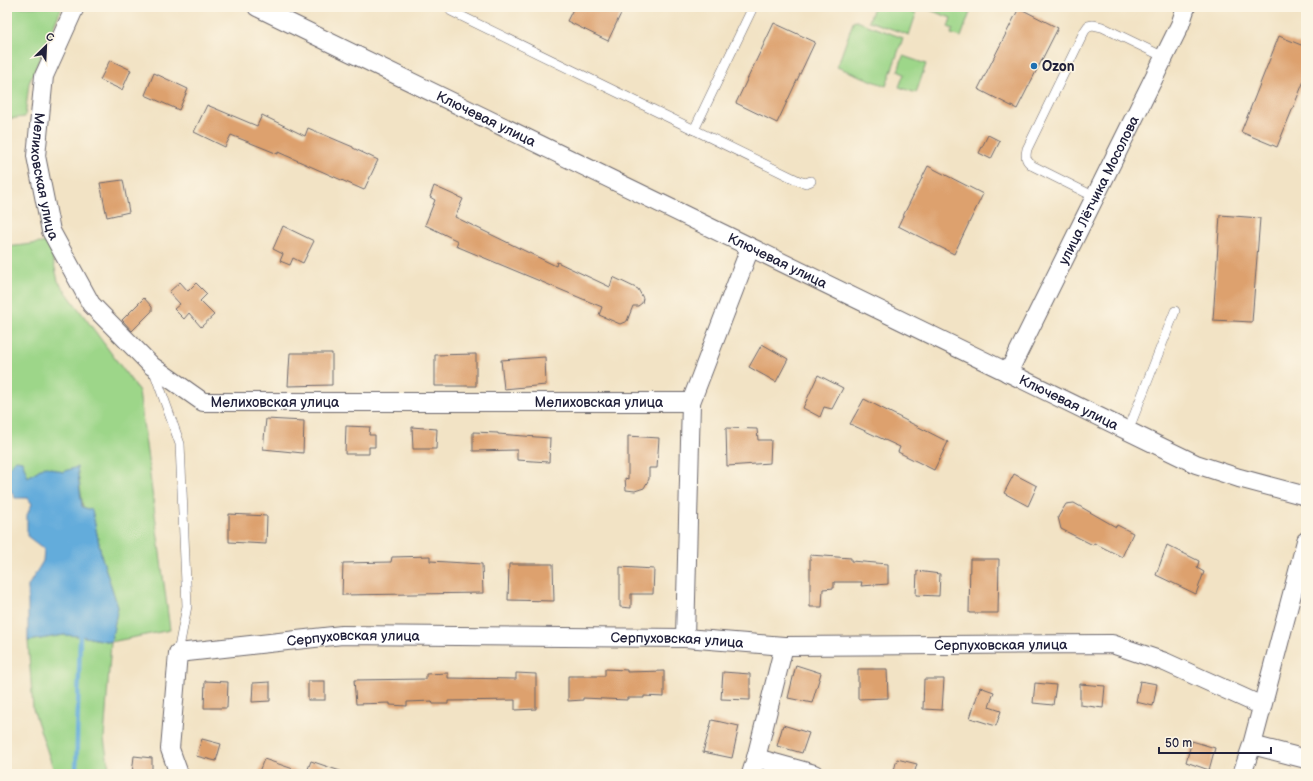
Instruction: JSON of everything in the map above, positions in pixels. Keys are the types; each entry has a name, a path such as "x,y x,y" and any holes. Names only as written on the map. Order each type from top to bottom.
{"street":[{"name":"Мелиховская улица","path":"76,7 44,76 36,156 51,231 91,304 152,366 202,402 691,402"},
{"name":"Ключевая улица","path":"257,7 1196,464 1239,478 1306,496"},
{"name":"улица Лётчика Мосолова","path":"1008,373 1180,25 1186,7"},
{"path":"685,638 691,402 750,248"},
{"path":"1242,774 1252,745 1306,541"},
{"name":"Серпуховская улица","path":"178,653 342,635 685,638 784,646 1112,644 1165,662 1262,706"},
{"path":"784,646 754,766 814,774"},
{"path":"178,653 170,749 179,774"},
{"path":"1252,745 1306,759"}],"lane":[{"path":"694,130 753,7"},
{"path":"451,11 799,181 806,183 811,181"},
{"path":"1095,196 1033,166 1027,162 1025,156 1027,149 1084,32 1088,26 1093,25 1102,27 1164,57"},
{"path":"1128,431 1175,311"},
{"path":"152,366 180,444 187,606 178,653"}],"green space":[{"path":"7,7 62,7 29,83 25,117 7,119"},
{"path":"874,7 909,7 908,11 916,14 909,35 869,21"},
{"path":"922,7 972,7 961,37 951,34 953,29 948,27 951,18"},
{"path":"854,20 903,38 886,86 837,67"},
{"path":"903,56 926,64 916,93 899,87 904,74 898,71"},
{"path":"49,242 58,281 139,391 170,630 111,642 118,607 102,558 92,510 83,507 77,467 62,472 45,466 28,477 22,461 16,460 7,469 7,247"},
{"path":"64,635 80,636 111,642 104,739 110,774 55,774 33,709 28,641"}],"water":[{"path":"16,460 22,461 28,477 45,466 62,472 77,467 82,507 92,510 102,558 118,607 111,642 80,636 64,635 28,641 28,586 43,561 44,549 27,536 27,515 32,504 28,498 15,498 7,484 7,469"}],"building":[{"path":"574,7 624,7 608,41 567,21"},
{"path":"1019,8 1058,28 1017,109 978,89"},
{"path":"774,23 815,42 777,123 736,103"},
{"path":"1279,36 1306,47 1306,76 1277,147 1241,132"},
{"path":"110,60 131,70 122,90 100,80"},
{"path":"154,73 188,89 179,110 145,95"},
{"path":"207,105 257,126 262,115 305,136 308,128 353,147 378,160 364,190 278,152 278,154 231,135 225,147 194,132"},
{"path":"988,135 1000,141 991,159 979,153"},
{"path":"928,166 983,194 954,254 898,226"},
{"path":"123,180 129,212 107,217 100,183"},
{"path":"434,186 463,199 455,217 556,266 557,262 610,287 613,277 638,289 643,298 642,303 638,306 633,306 627,321 620,324 599,315 602,307 456,246 458,241 425,225 435,200 430,197"},
{"path":"1220,215 1260,218 1252,322 1213,320"},
{"path":"283,226 314,241 303,263 293,258 290,265 280,261 283,254 273,249"},
{"path":"180,282 188,291 196,283 207,294 200,301 214,315 201,327 189,313 184,319 174,309 180,304 169,292"},
{"path":"144,298 152,307 152,311 132,331 122,320"},
{"path":"762,344 788,359 776,382 749,367"},
{"path":"290,353 332,353 332,385 288,386"},
{"path":"476,354 476,386 435,386 435,355"},
{"path":"545,357 546,385 504,389 501,360"},
{"path":"818,375 843,388 832,409 824,407 820,417 803,408"},
{"path":"864,399 948,442 934,470 898,452 900,447 850,424"},
{"path":"266,419 304,421 303,453 263,449"},
{"path":"346,426 370,427 369,435 375,435 375,447 369,447 369,454 345,454"},
{"path":"412,427 437,429 436,449 413,449"},
{"path":"726,428 757,429 758,440 771,440 770,463 727,466"},
{"path":"473,432 550,438 549,462 517,460 517,450 473,451"},
{"path":"628,436 659,438 657,468 649,468 649,479 644,488 635,491 626,490 625,478 628,479"},
{"path":"1014,474 1037,486 1028,506 1004,493"},
{"path":"1074,503 1116,527 1117,525 1133,533 1122,557 1061,529 1058,517 1066,504"},
{"path":"229,514 267,516 266,544 229,542"},
{"path":"1167,545 1199,561 1197,568 1204,572 1196,594 1156,575"},
{"path":"810,555 851,558 851,561 888,564 888,584 861,586 862,582 834,582 834,588 823,589 822,607 810,607"},
{"path":"430,556 430,561 482,564 483,593 342,595 343,563 391,562 392,557"},
{"path":"970,559 999,559 998,613 969,613"},
{"path":"509,564 553,564 554,601 508,600"},
{"path":"620,567 654,569 653,594 631,594 631,608 620,607"},
{"path":"917,571 940,574 939,596 916,595"},
{"path":"796,665 821,673 812,703 788,698"},
{"path":"605,669 627,670 627,672 664,671 664,697 644,696 644,698 627,698 627,700 583,698 583,700 568,701 568,676 605,676"},
{"path":"858,669 887,669 888,698 858,699"},
{"path":"723,672 750,674 750,700 721,699"},
{"path":"448,673 448,678 516,679 516,673 536,674 536,709 515,710 515,700 448,701 448,704 433,704 432,701 407,702 407,706 390,705 390,703 356,704 354,680 426,679 426,674"},
{"path":"924,679 944,679 942,710 923,709"},
{"path":"205,681 228,682 227,708 204,708"},
{"path":"308,681 325,681 325,700 308,700"},
{"path":"1140,681 1157,684 1153,706 1136,702"},
{"path":"270,682 270,701 252,702 253,683"},
{"path":"1035,683 1056,685 1053,705 1033,703"},
{"path":"1080,684 1105,686 1103,708 1080,705"},
{"path":"980,687 994,692 989,707 1001,711 996,726 970,718"},
{"path":"712,720 739,726 732,758 703,752"},
{"path":"783,725 809,733 802,753 777,746"},
{"path":"202,739 221,744 216,761 196,756"},
{"path":"1192,741 1215,748 1209,770 1186,762"},
{"path":"134,756 152,758 152,774 132,774"},
{"path":"264,759 302,772 301,774 258,774"},
{"path":"897,759 917,764 914,774 893,774"},
{"path":"311,761 343,772 342,774 306,774"}],"waterway":[{"path":"76,774 80,636"}],"place":[{"name":"Ozon","path":"1034,66"}]}
